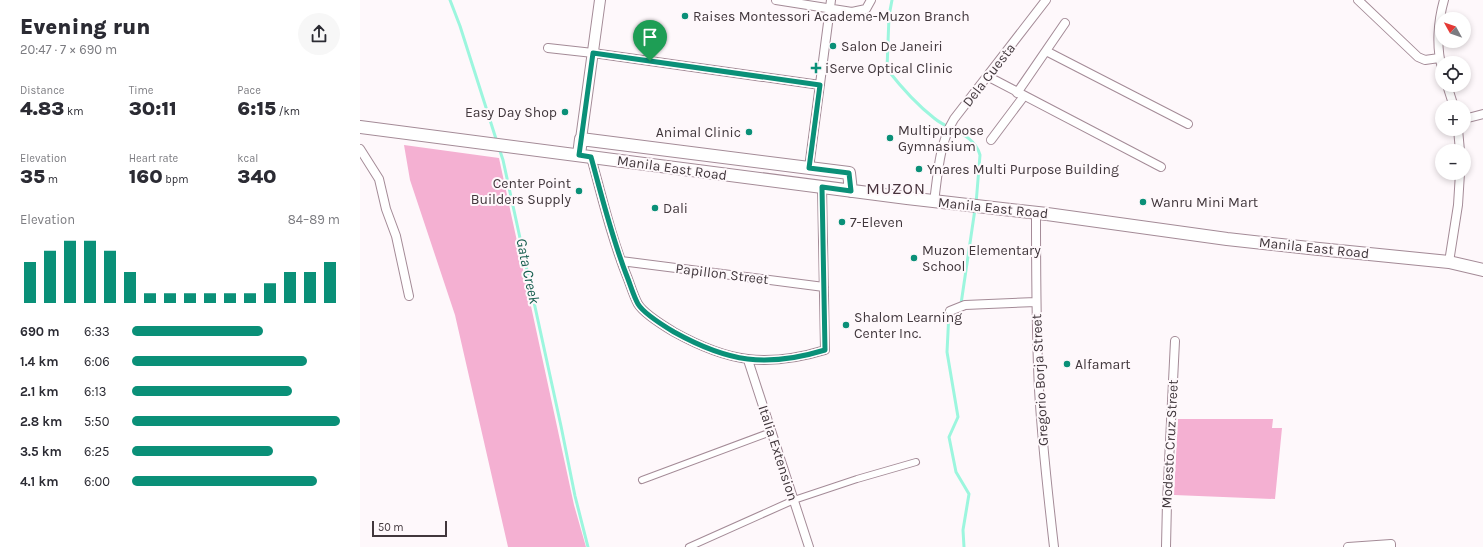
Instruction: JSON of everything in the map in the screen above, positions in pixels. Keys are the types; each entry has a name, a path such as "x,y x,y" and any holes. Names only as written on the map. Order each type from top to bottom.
{"main road":[{"name":"Manila East Road","path":"360,127 934,202 1036,213 1227,239 1449,262 1483,270"},
{"path":"585,156 581,139 694,152 849,173 851,191"},
{"path":"691,170 694,152"},
{"path":"806,185 809,168"}],"street":[{"path":"581,139 600,0"},
{"path":"776,0 830,4 852,12 866,9 871,0"},
{"name":"Dela Cuesta","path":"934,202 941,150 947,131 954,119 1046,0"},
{"path":"1358,0 1418,57 1425,60 1435,59"},
{"path":"1439,56 1440,24 1444,0"},
{"path":"809,168 830,4"},
{"path":"991,140 1021,95 1046,51 1065,23"},
{"path":"548,48 820,85"},
{"path":"1046,51 1188,124"},
{"path":"987,76 1161,167"},
{"path":"1471,117 1483,114"},
{"path":"360,149 379,179 386,209 396,236 409,296"},
{"path":"585,156 621,262 638,305 660,324 686,338 723,354 748,360 770,361 812,354 825,350 822,187"},
{"path":"1449,262 1458,204 1460,180"},
{"name":"Gregorio Borja Street","path":"1036,213 1036,302 1039,390 1046,481 1054,547"},
{"name":"Papillon Street","path":"621,262 824,287"},
{"path":"950,311 965,305 1036,302"},
{"name":"Modesto Cruz Street","path":"1166,547 1175,341"},
{"name":"Italia Extension","path":"748,360 809,547"},
{"path":"642,480 771,432"},
{"path":"689,547 794,500 857,479 916,462"},
{"path":"1348,547 1391,546"}],"shaded area":[{"path":"404,145 499,158 574,505 586,547 508,547 455,315 410,180"},
{"path":"1178,419 1273,419 1272,428 1282,428 1275,499 1174,495"}],"waterway":[{"name":"Gata Creek","path":"450,0 460,26 497,142"},
{"path":"892,0 889,16 887,69 909,95 927,113 967,137 977,148 980,155 976,204"},
{"name":"Gata Creek","path":"499,148 503,160 575,496 588,547"},
{"path":"961,304 975,209"},
{"path":"950,312 947,352 958,417 949,437 956,472 969,494 963,530 964,547"}],"place":[{"name":"Raises Montessori Academe-Muzon Branch","path":"685,16"},
{"name":"Salon De Janeiri","path":"833,46"},
{"name":"iServe Optical Clinic","path":"816,68"},
{"name":"Easy Day Shop","path":"565,112"},
{"name":"Animal Clinic","path":"749,132"},
{"name":"Multipurpose Gymnasium","path":"890,138"},
{"name":"Ynares Multi Purpose Building","path":"919,169"},
{"name":"Center Point Builders Supply","path":"579,191"},
{"name":"Wanru Mini Mart","path":"1143,202"},
{"name":"Dali","path":"655,208"},
{"name":"7-Eleven","path":"842,222"},
{"name":"Muzon Elementary School","path":"914,258"},
{"name":"Shalom Learning Center Inc.","path":"846,325"},
{"name":"Alfamart","path":"1067,364"}],"district":[{"name":"MUZON","path":"896,188"}],"route":[{"path":"593,53 650,61 820,85 809,168 849,173 851,191 822,187 825,350 812,354 770,361 748,360 723,354 686,338 660,324 638,305 621,262 591,157 579,155 593,53"}]}
